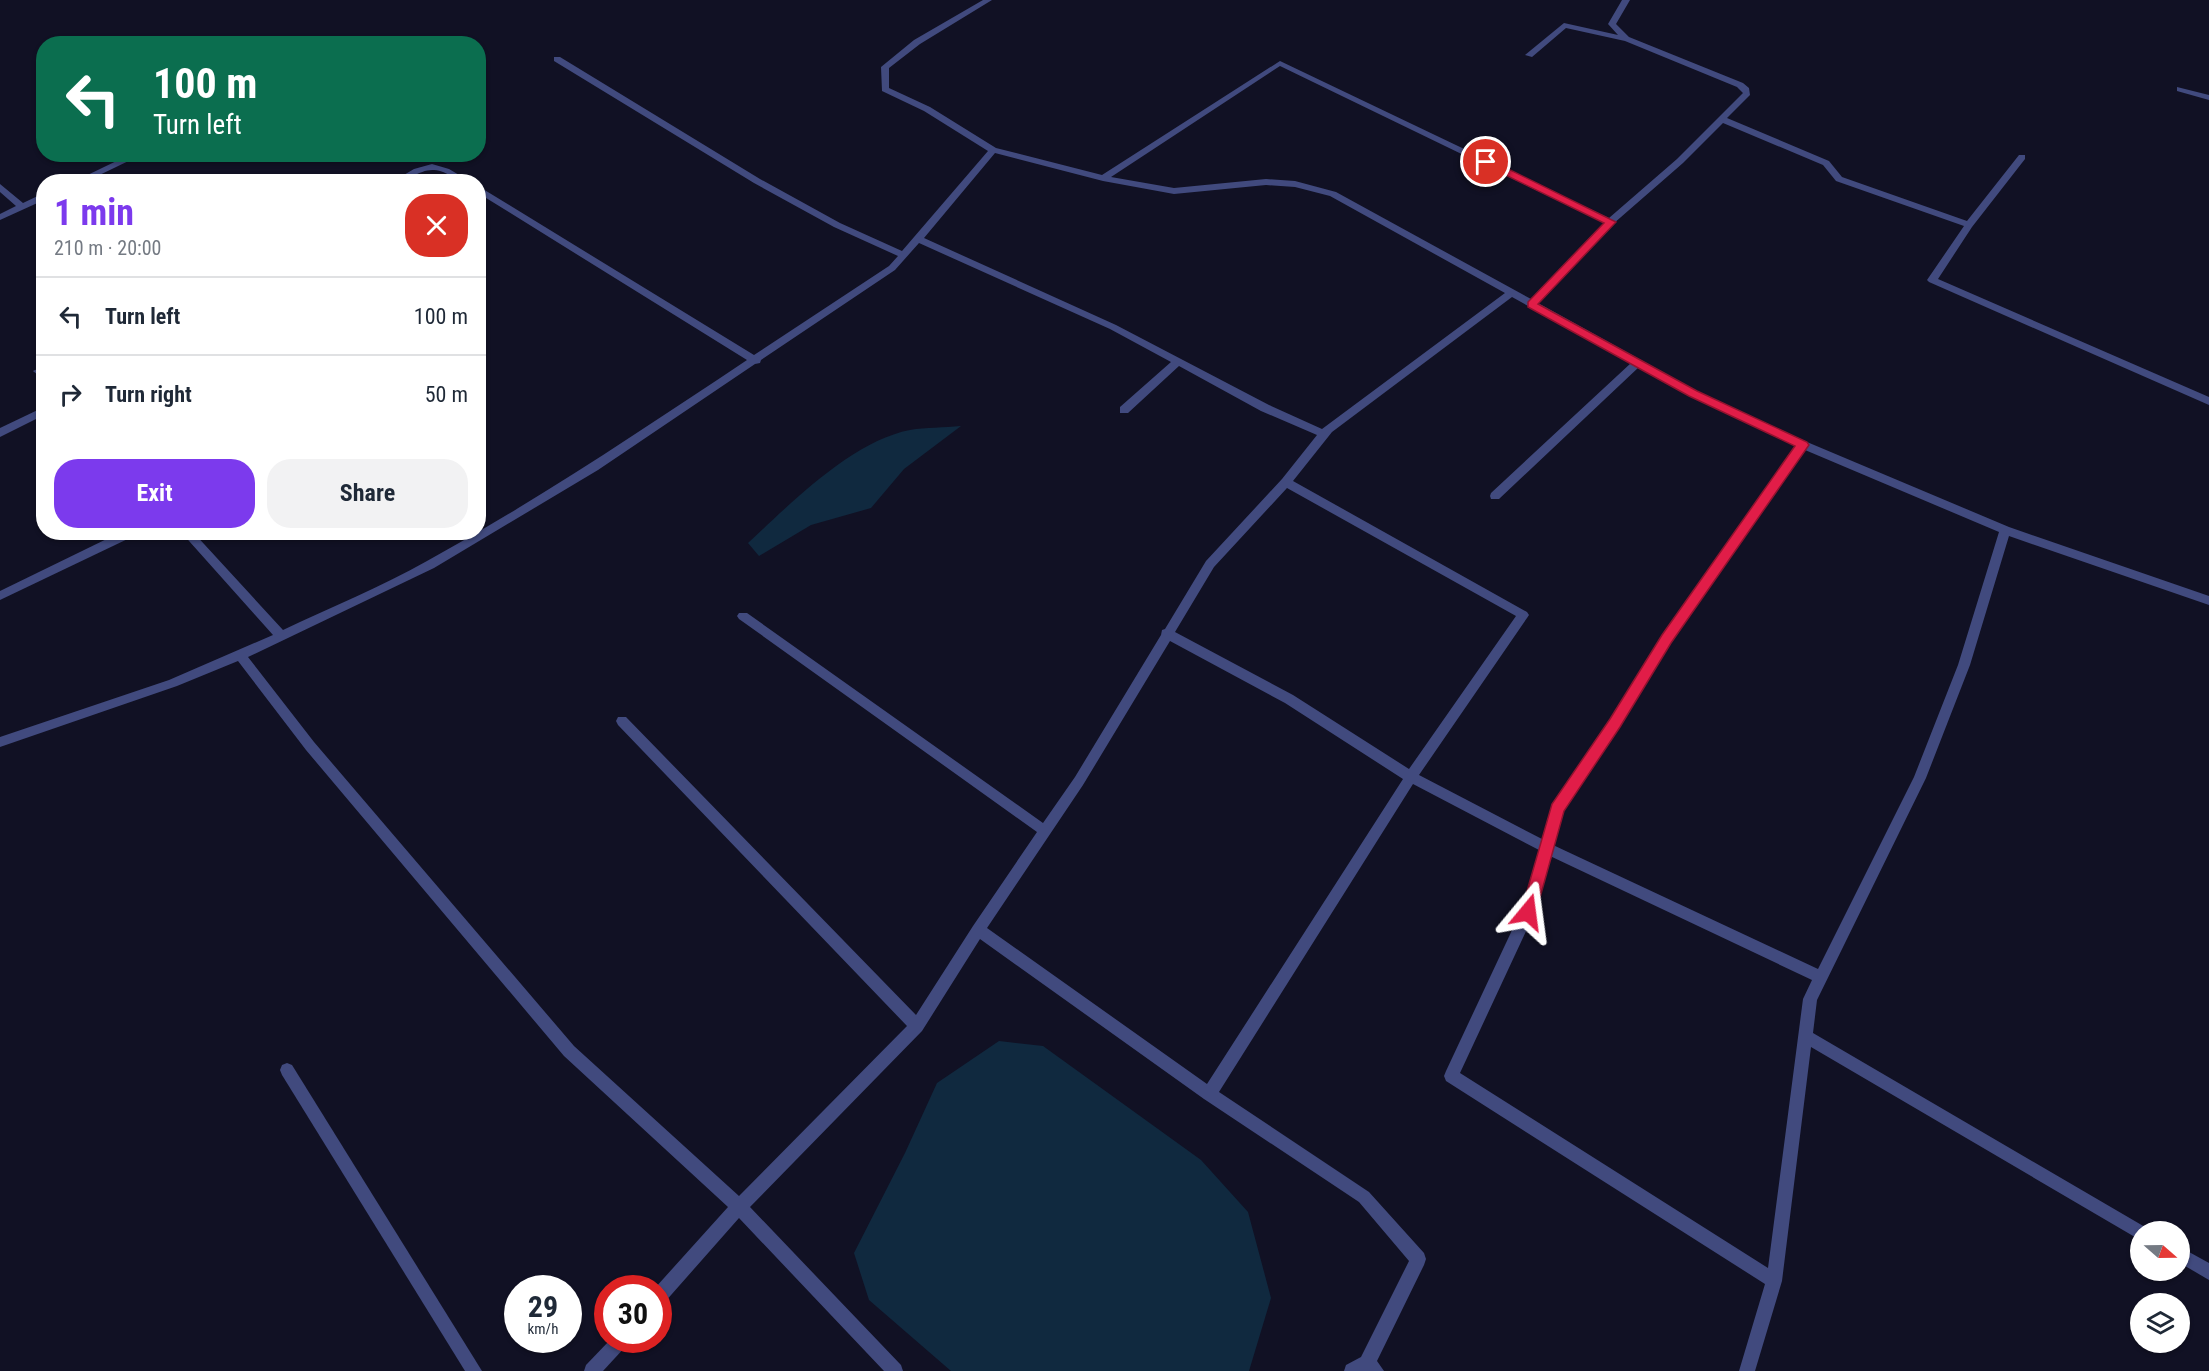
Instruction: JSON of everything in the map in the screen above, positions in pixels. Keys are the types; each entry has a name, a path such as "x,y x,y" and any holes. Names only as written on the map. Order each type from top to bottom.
{"street":[{"path":"988,0 917,42 885,68 885,89 927,109 993,150 1103,178 1174,191 1266,182 1295,184 1333,194 1693,393 1803,445 2005,530 2209,601"},
{"path":"1626,0 1612,24 1626,39"},
{"path":"1529,55 1564,25 1626,39 1734,82 1747,93 1680,161 1610,222 1532,305"},
{"path":"557,59 757,181 837,225 904,255"},
{"path":"1103,178 1280,63 1610,222"},
{"path":"2180,88 2209,98"},
{"path":"1721,119 1826,163 1839,179 1969,225"},
{"path":"486,532 594,467 756,361 892,268 993,150"},
{"path":"2022,157 1969,225 1932,280 2209,401"},
{"path":"95,174 121,162"},
{"path":"410,174 433,165 454,174"},
{"path":"0,187 21,206"},
{"path":"486,194 756,361"},
{"path":"0,217 36,199"},
{"path":"918,239 1113,327 1265,408 1324,434"},
{"path":"672,1281 739,1207 917,1026 978,930 1079,781 1166,633 1210,564 1286,482 1324,434 1511,293"},
{"path":"1124,410 1177,362"},
{"path":"1495,496 1637,363"},
{"path":"0,433 36,414"},
{"path":"1774,1281 1451,1076 1528,912 1557,808 1615,723 1666,639 1803,445"},
{"path":"1209,1094 1411,777 1523,615 1286,482"},
{"path":"1747,1371 1774,1281 1810,999 1920,778 1964,665 2005,530"},
{"path":"0,596 116,540"},
{"path":"193,540 281,636"},
{"path":"0,742 173,683 240,655 430,565 472,540"},
{"path":"743,616 1045,831"},
{"path":"1166,633 1289,699 1411,777 1546,848 1821,977"},
{"path":"240,655 317,755 568,1051 739,1207 895,1371"},
{"path":"622,721 917,1026"},
{"path":"978,930 1209,1094 1364,1197 1418,1259 1371,1367 1352,1371"},
{"path":"1805,1036 2130,1226"},
{"path":"287,1070 474,1371"},
{"path":"2190,1261 2209,1272"},
{"path":"592,1371 608,1353"}],"water":[{"path":"961,426 904,469 871,508 811,525 759,556 748,543 802,493 844,460 866,447 888,436 910,430"},
{"path":"999,1041 1043,1046 1201,1160 1248,1212 1271,1298 1249,1371 951,1371 869,1300 854,1253 905,1153 937,1083"}],"route":[{"path":"1486,162 1610,222 1532,305 1693,393 1803,445 1666,639 1615,723 1557,808 1528,912"}]}
